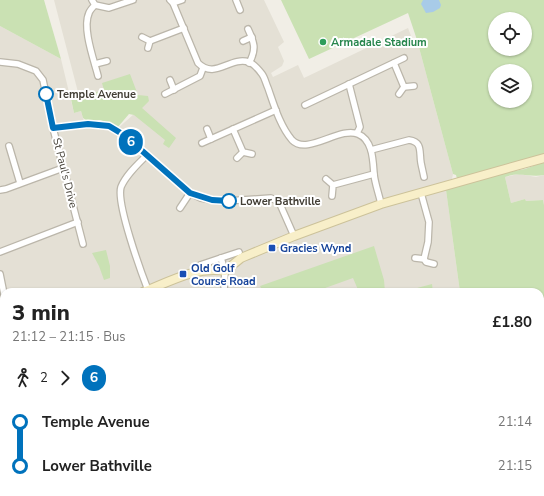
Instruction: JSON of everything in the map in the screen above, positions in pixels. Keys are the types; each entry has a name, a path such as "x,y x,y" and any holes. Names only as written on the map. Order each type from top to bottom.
{"main road":[{"path":"153,288 199,271 215,269 225,271 241,258 294,236 381,204 544,158"}],"street":[{"path":"98,76 89,40 87,24 89,13 94,2 109,8 132,0"},
{"path":"182,0 172,2 198,63 203,68 215,70 240,61 249,63 256,68 262,74 276,110 288,135 294,142 313,144 346,132 358,133 365,139 371,150 375,166 374,174 381,204"},
{"path":"237,1 240,10"},
{"path":"142,37 150,41 184,28"},
{"path":"248,29 255,46 254,55 249,63"},
{"path":"243,41 252,37"},
{"path":"148,48 150,41"},
{"path":"305,105 404,58"},
{"path":"95,64 107,61"},
{"name":"St Paul's Drive","path":"0,62 18,64 36,71 43,80 53,128 83,244"},
{"path":"394,63 404,87"},
{"path":"165,94 200,76 203,68"},
{"path":"170,80 174,90"},
{"path":"349,84 360,127 358,133"},
{"path":"399,94 404,87 414,86"},
{"path":"202,143 276,110"},
{"path":"53,128 88,124 109,126 124,135 146,156 190,193 212,200 227,201 270,198 279,202 294,236"},
{"path":"207,129 211,139"},
{"path":"234,129 243,152"},
{"path":"371,150 409,140 414,141 420,148 424,177"},
{"path":"9,146 20,184"},
{"path":"243,152 252,154"},
{"path":"237,158 243,152"},
{"path":"144,288 120,201 121,188 127,177 146,156"},
{"path":"0,190 64,168"},
{"path":"333,185 374,174"},
{"path":"326,179 333,185"},
{"path":"332,196 333,185"},
{"path":"421,192 429,222 428,242 424,259"},
{"path":"180,208 190,193"},
{"path":"0,252 78,222"},
{"path":"200,265 239,252"},
{"path":"221,258 225,271 224,288"},
{"path":"415,258 424,259 426,262 434,264"},
{"path":"0,274 3,288"}],"shaded area":[{"path":"54,0 264,0 284,42 278,47 284,61 282,66 271,73 273,77 298,65 304,78 408,28 413,41 417,40 453,174 452,179 326,221 446,190 459,288 0,288 0,26 61,59 74,113 81,111 84,122 117,129 142,107 120,87 79,96"},
{"path":"519,174 536,177 544,175 544,205 543,200 526,201 525,199 511,203 505,177"}],"green space":[{"path":"0,0 44,0 61,59 0,26"},
{"path":"281,0 544,0 544,157 458,182 456,175 453,174 417,40 408,13 309,59"},
{"path":"130,74 138,95 148,96 149,101 142,108 176,138 169,148 163,144 165,140 134,115 129,114 117,128 100,120 86,120 83,118 81,111 74,113 71,99 104,90 102,83"},
{"path":"544,162 544,175 511,175 505,177 511,203 525,199 526,201 543,200 544,288 459,288 446,190 504,173 525,169"},
{"path":"374,246 384,280 385,288 357,288 353,278 325,288 261,288 260,286"},
{"path":"106,250 110,266 110,278 104,280 92,253"},
{"path":"432,284 432,288 417,288"}],"water":[{"path":"423,0 439,0 441,5 440,8 433,12 426,13 421,4"}],"bus line":[{"name":"6","path":"46,94 53,128 88,124 109,126 124,135 146,156 190,193 201,198 229,201"}],"place":[{"name":"Armadale Stadium","path":"323,42"},
{"name":"Temple Avenue","path":"46,94"},
{"name":"Lower Bathville","path":"229,201"},
{"name":"Gracies Wynd","path":"272,248"},
{"name":"Old Golf Course Road","path":"183,274"}]}
